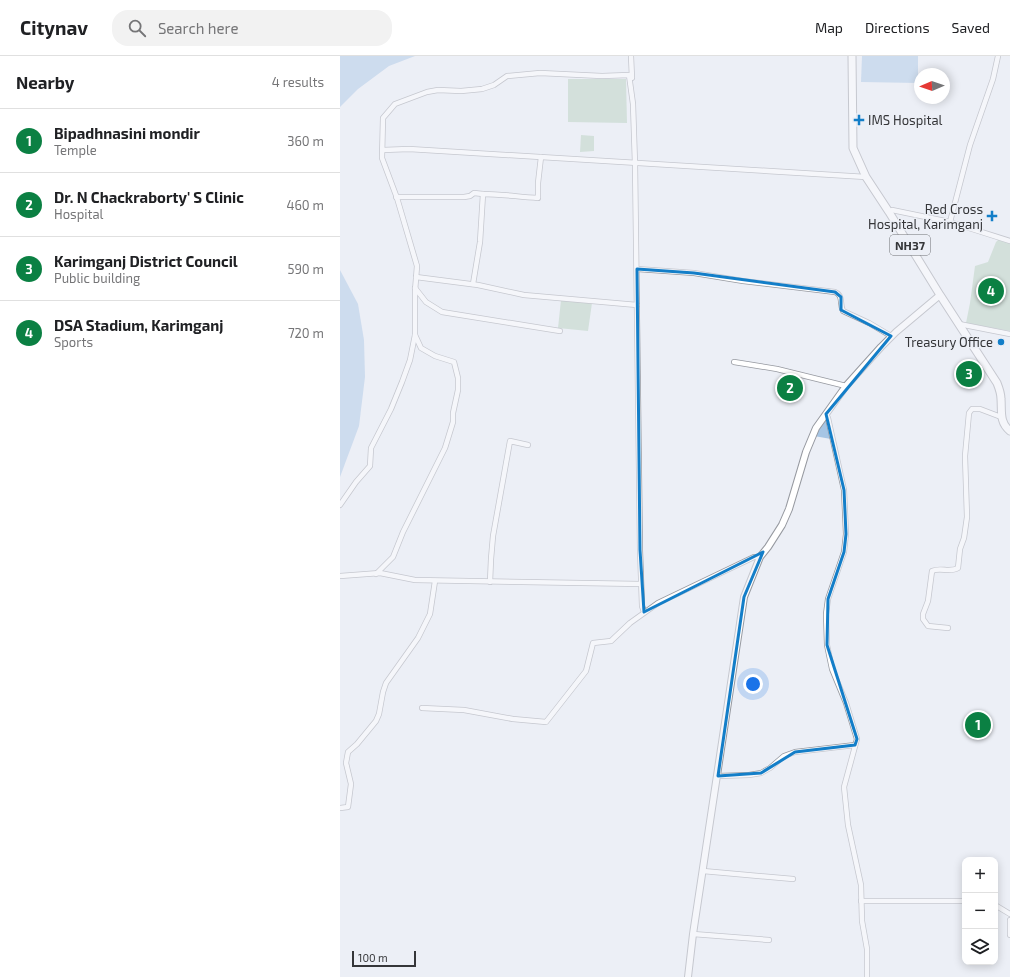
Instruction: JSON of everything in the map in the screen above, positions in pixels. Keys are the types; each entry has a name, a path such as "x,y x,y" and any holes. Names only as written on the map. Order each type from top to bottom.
{"highway":[{"name":"NH37","path":"852,56 853,148 866,177 997,383 1001,398 1001,417"},
{"path":"1001,417 1003,424 1010,431"}],"main road":[{"path":"688,977 693,934 744,597 760,557 782,525 789,509 812,436 826,414 846,386 891,336 940,295"}],"street":[{"path":"631,56 635,164"},
{"path":"950,222 970,145 993,79 998,56"},
{"path":"340,505 356,482 370,466 371,448 394,402 410,360 416,335 415,288 417,266 396,197 382,158 383,118 395,104 427,92 438,90 461,91 482,89 494,85 507,76 526,74 629,75 633,104 635,164 641,584 642,606 644,612"},
{"path":"383,150 409,149 866,177"},
{"path":"396,197 452,197 470,196 474,193 504,194 509,196 538,198 541,157"},
{"path":"473,284 480,242 483,194"},
{"path":"889,212 892,210 950,222 1010,241"},
{"path":"637,269 694,273 743,281 834,292 839,294 841,297 841,308 843,311 869,323 891,336"},
{"path":"416,277 473,284 524,295 637,305"},
{"path":"415,288 426,302 442,312 560,332"},
{"path":"959,324 1010,334"},
{"path":"376,574 393,557 403,532 445,448 453,422 458,378 454,362 435,356 421,348 416,335"},
{"path":"734,362 777,369 846,386"},
{"path":"948,628 928,626 923,619 923,614 928,601 932,572 936,570 955,570 958,568 960,549 964,538 967,517 964,456 969,413 974,409 1001,417"},
{"path":"826,414 844,490 846,534 844,552 828,599 826,614 826,645 832,669 846,703 856,739 844,787 848,825 861,885 862,921 867,949 867,977"},
{"path":"490,582 493,536 496,527 502,482 510,441 528,445"},
{"path":"422,708 464,710 513,719 546,722 586,671 593,643 611,641 644,612 658,603 754,557 760,557"},
{"path":"340,576 376,574 415,580 435,581 641,584"},
{"path":"340,808 348,807 351,784 346,763 348,752 357,744 376,721 386,683 418,638 430,614 435,581"},
{"path":"718,776 761,773 770,768 784,756 795,752 855,745"},
{"path":"703,871 793,879"},
{"path":"861,901 962,901"},
{"path":"998,907 1010,914"},
{"path":"1010,920 1010,936"},
{"path":"693,934 769,940"}],"highlighted area":[{"path":"637,269 694,273 835,292 841,297 841,310 891,336 826,414 844,490 846,534 844,552 828,599 827,645 857,739 855,745 795,752 761,773 718,776 744,597 763,552 644,612 640,550"}],"green space":[{"path":"568,79 626,79 627,123 568,122"},
{"path":"581,135 594,136 594,151 580,152"},
{"path":"999,239 1010,243 1010,331 966,323 975,266 988,262 996,242"},
{"path":"561,300 592,303 588,331 558,328"}],"water":[{"path":"340,56 415,56 389,66 358,89 340,107"},
{"path":"862,56 918,56 918,68 914,68 914,83 861,82"},
{"path":"340,270 358,304 364,340 365,377 359,426 340,477"},
{"path":"826,417 831,439 814,436"}],"place":[{"name":"IMS Hospital","path":"859,120"},
{"name":"Red Cross Hospital, Karimganj","path":"992,216"},
{"name":"DSA Stadium, Karimganj","path":"991,291"},
{"name":"Treasury Office","path":"1001,342"},
{"name":"Karimganj District Council","path":"969,374"},
{"name":"Dr. N Chackraborty' S Clinic","path":"790,388"},
{"name":"Bipadhnasini mondir","path":"978,725"}]}
